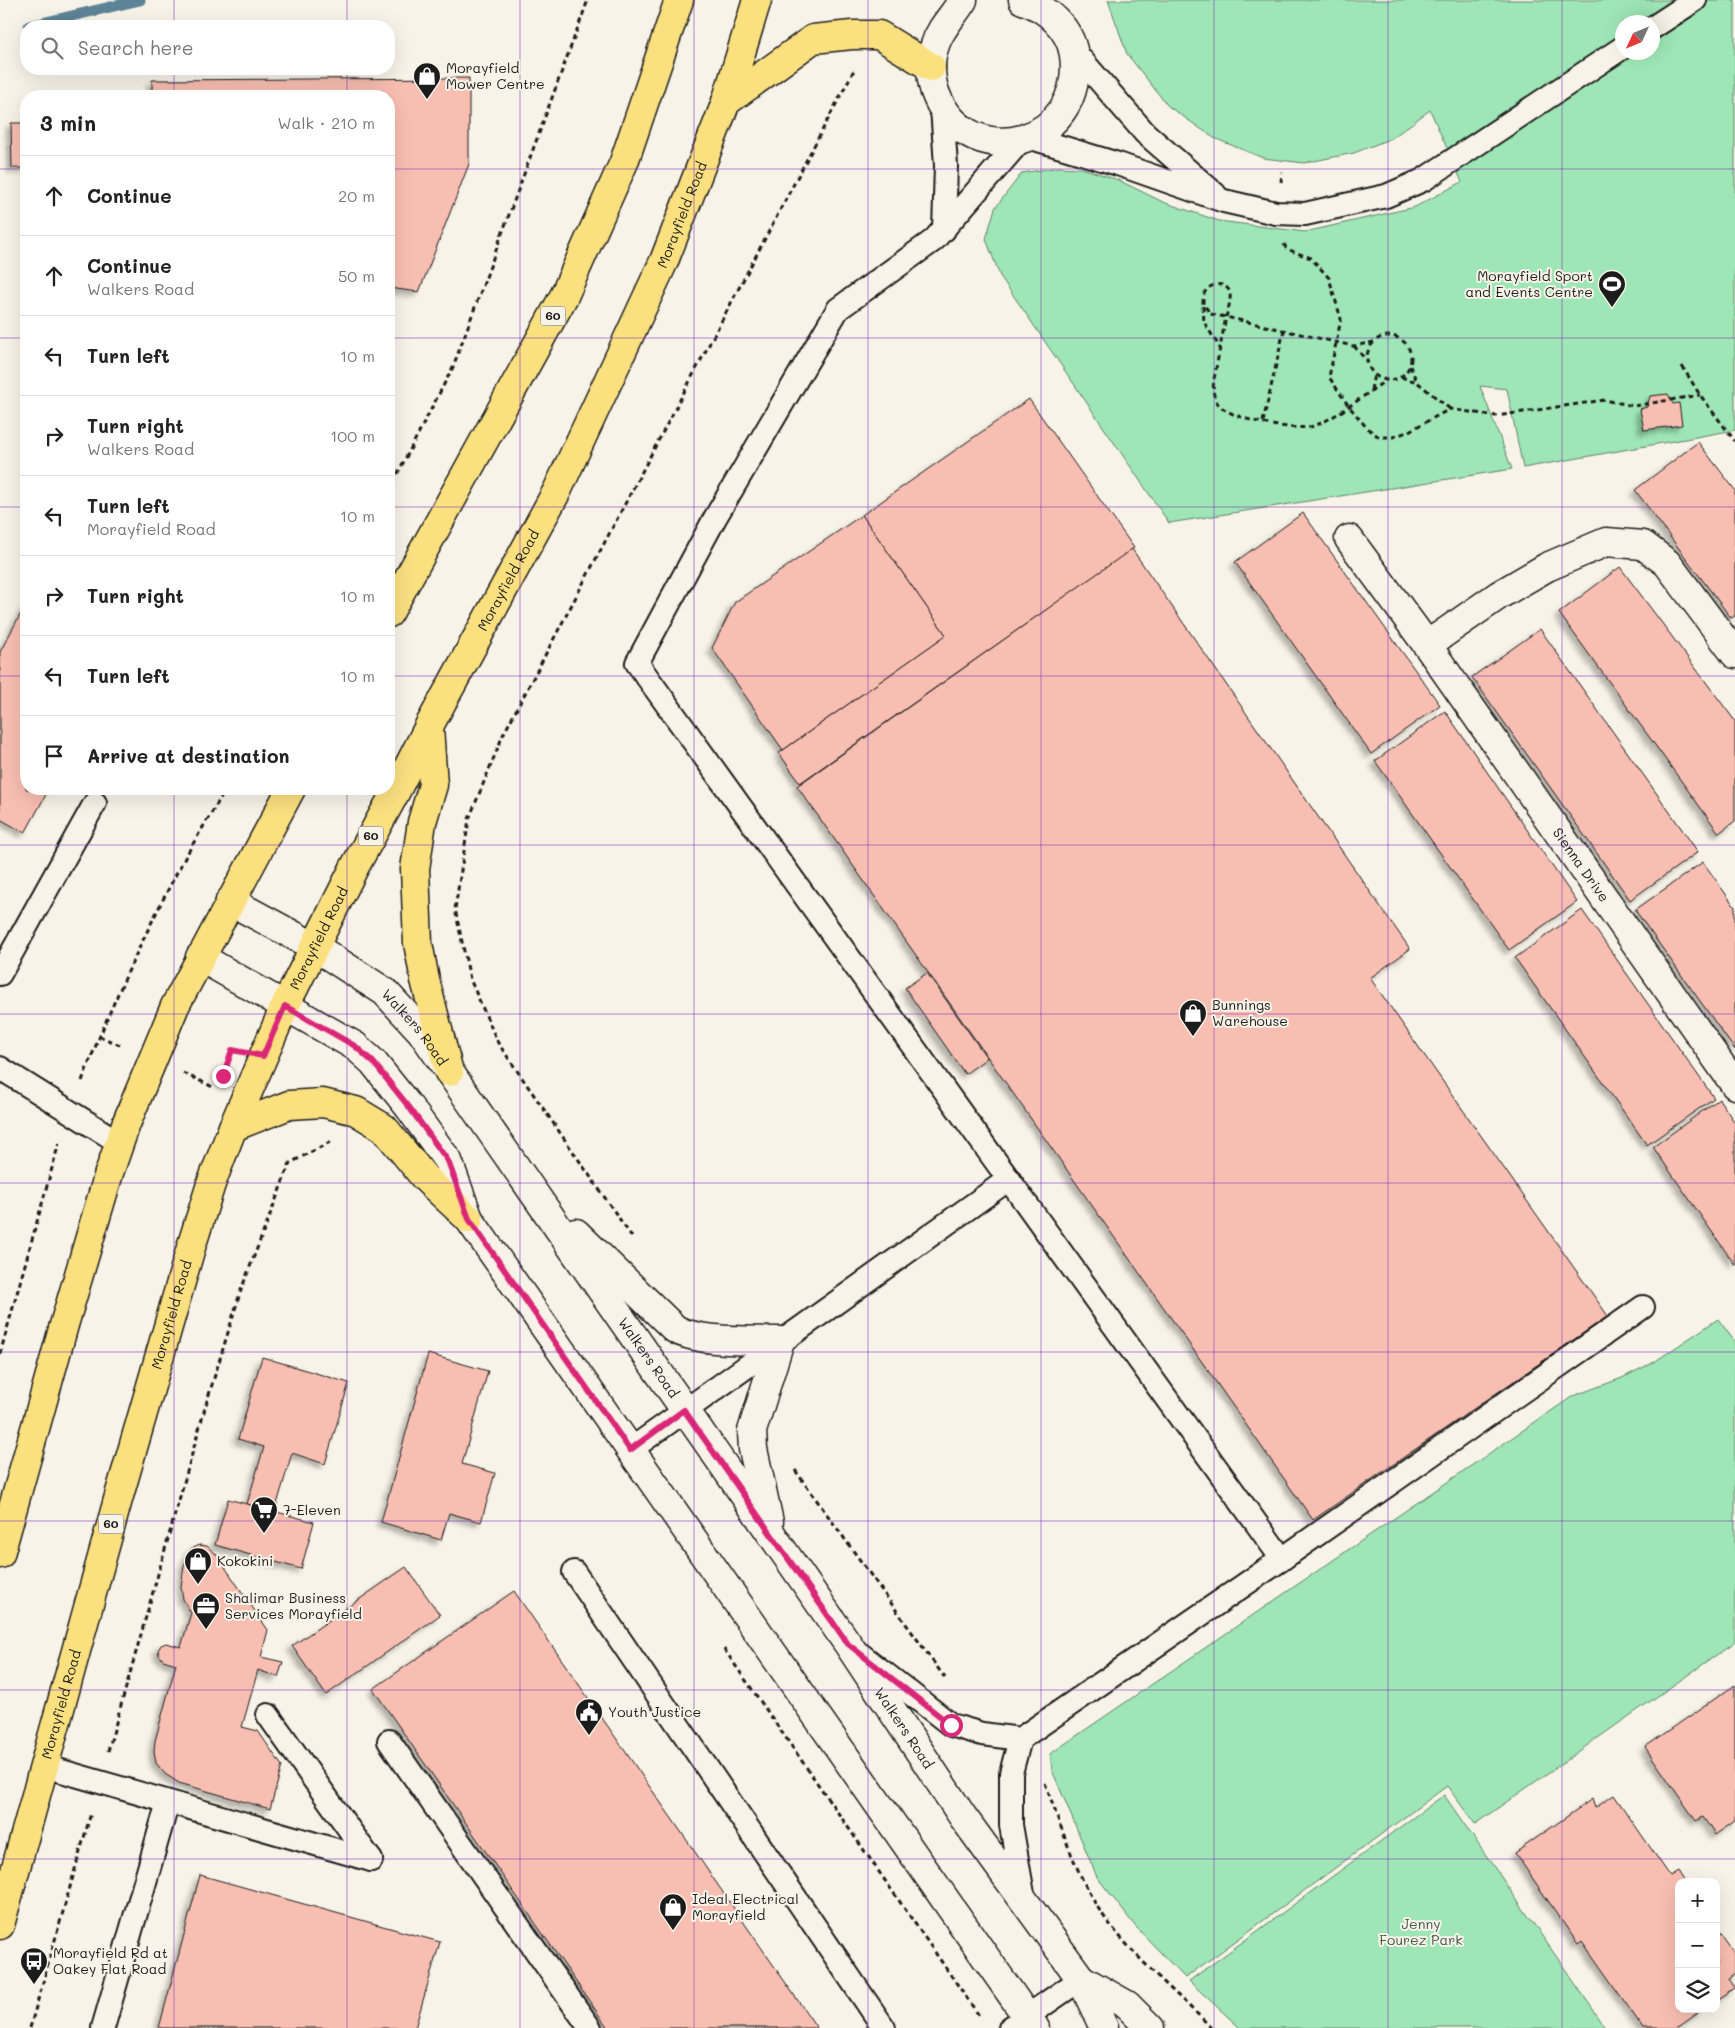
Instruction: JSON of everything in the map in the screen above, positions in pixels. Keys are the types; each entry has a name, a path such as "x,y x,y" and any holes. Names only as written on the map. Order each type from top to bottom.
{"main road":[{"name":"60","path":"395,602 564,296 624,162 679,0"},
{"name":"Morayfield Road","path":"395,793 429,726 557,491 664,261 726,102 757,0"},
{"path":"983,0 958,8 937,39 931,67 933,88 942,107 953,122 968,133 985,139 1004,142 1025,138 1050,125 1064,109 1072,91 1076,71 1070,43 1067,0"},
{"path":"1022,0 1036,4 1054,17 1070,43"},
{"path":"726,102 812,39 852,35 879,35 931,67"},
{"name":"Sienna Drive","path":"1349,539 1427,645 1735,1085"},
{"path":"1427,645 1499,594 1547,567 1606,542 1644,545 1667,563 1735,654"},
{"path":"429,726 432,785 422,822 415,869 418,943 425,980 450,1072"},
{"path":"0,1554 64,1326 120,1143 174,1006 289,795"},
{"name":"Morayfield Road","path":"0,1925 118,1496 211,1184 233,1127 285,1006 354,868 394,795"},
{"name":"Walkers Road","path":"230,901 315,947 385,992 421,1031 848,1644 938,1781 1081,1979 1104,2028"},
{"path":"200,957 355,1046 373,1062 409,1107 448,1161 469,1219"},
{"path":"233,1127 289,1105 324,1104 356,1111 384,1128 425,1178 469,1219 1024,2024"},
{"path":"535,1194 675,1329 684,1334 706,1337 780,1341 752,1431 753,1449 772,1535"},
{"path":"1081,1979 1127,2005 1150,2028"}],"lane":[{"path":"1660,23 1695,0"},
{"path":"1070,43 1145,133 1224,201"},
{"path":"1282,1559 637,663 715,518 838,309 934,240 1025,138 1118,164 1224,201 1276,213 1306,214 1386,196 1423,180 1615,53"},
{"path":"942,107 946,166 944,230"},
{"path":"0,974 95,803"},
{"path":"0,1068 120,1143"},
{"path":"630,1450 1009,1179"},
{"path":"1024,1902 1011,1825 1011,1773 1020,1739 1643,1307"},
{"path":"574,1572 884,2028"},
{"path":"848,1644 951,1725 982,1734 1020,1739"},
{"path":"44,1766 371,1860 268,1715"},
{"path":"390,1741 590,2028"},
{"path":"103,2028 168,1802"},
{"path":"1024,2024 1081,1979"}],"path":[{"path":"395,478 453,367 588,0"},
{"path":"455,909 469,819 504,735 830,114 874,35"},
{"path":"1282,172 1276,213 1278,235 1286,248 1311,258 1329,278 1340,319 1329,377 1348,405 1367,428 1379,437 1393,437 1407,432 1450,409"},
{"path":"1220,348 1204,322 1203,304 1204,293 1212,285 1218,284 1226,288 1230,294 1226,317 1220,348 1214,379 1214,398 1219,405 1232,415 1302,429 1322,422 1386,380 1400,377 1417,382 1450,409 1496,416 1605,400 1634,406 1700,394"},
{"path":"1203,304 1211,314 1353,346 1374,342 1387,336 1394,336 1401,340 1410,351 1410,366 1417,382"},
{"path":"1263,422 1284,330"},
{"path":"1367,362 1369,347 1374,342"},
{"path":"1353,346 1367,362 1374,374 1386,380"},
{"path":"1400,377 1410,366"},
{"path":"1682,366 1735,441"},
{"path":"1371,390 1374,374"},
{"path":"0,1354 62,1134 99,1036 134,958 174,878 222,795"},
{"path":"99,1036 218,1089"},
{"path":"30,2028 207,1401 241,1290 290,1163 332,1141 341,1144"},
{"path":"724,1647 982,2020"},
{"path":"1044,1782 1083,1880 1095,1903 1134,1951 1212,2028"}],"green space":[{"path":"1108,0 1735,0 1735,430 1523,468 1507,389 1480,386 1512,469 1169,523 1000,276 986,239 995,208 1022,173 1059,167 1082,168 1118,180 1163,202 1219,221 1305,232 1415,207 1462,182 1430,110 1392,138 1354,153 1304,163 1263,158 1214,138 1168,106 1127,54"},
{"path":"1718,1319 1735,1342 1735,1642 1475,1824 1447,1786 1185,1978 1135,1926 1097,1877 1052,1770 1050,1754 1573,1396 1622,1378 1654,1362"},
{"name":"Jenny Fourez Park","path":"1444,1795 1606,2028 1240,2028 1189,1981"}],"building":[{"path":"469,78 469,164 419,292 395,289 395,90 152,90 152,80"},
{"path":"11,123 20,123 20,168 12,168"},
{"path":"1668,394 1673,404 1679,403 1682,425 1644,430 1640,409 1647,407 1650,396"},
{"path":"1029,399 1134,548 800,783 779,753 946,635 862,515"},
{"path":"1698,442 1735,490 1735,616 1731,618 1635,490"},
{"path":"1303,513 1440,705 1371,754 1235,562"},
{"path":"862,515 946,635 783,750 712,648 735,602"},
{"name":"Bunnings Warehouse","path":"1132,549 1410,949 1370,978 1608,1316 1313,1520 797,786"},
{"path":"1620,567 1735,721 1735,821 1719,833 1559,613"},
{"path":"20,615 20,795 46,795 25,833 0,819 0,652"},
{"path":"1540,629 1698,852 1630,900 1472,677"},
{"path":"1445,711 1577,902 1509,950 1375,761"},
{"path":"1703,862 1735,907 1735,1050 1635,910"},
{"path":"1582,910 1714,1098 1647,1145 1515,958"},
{"path":"927,973 987,1058 965,1074 905,988"},
{"path":"1719,1099 1735,1123 1735,1265 1653,1147"},
{"path":"428,1354 488,1371 462,1464 495,1473 481,1522 449,1513 441,1540 381,1522"},
{"path":"262,1357 349,1383 325,1464 292,1453 275,1511 247,1504 264,1447 238,1439"},
{"name":"7-Eleven","path":"228,1499 314,1522 301,1569 215,1545"},
{"path":"199,1545 207,1546 216,1554 268,1630 261,1657 283,1662 278,1677 258,1670 242,1727 258,1731 282,1766 270,1809 179,1783 165,1774 156,1763 155,1741 176,1664 163,1660 158,1650 161,1645 166,1643 181,1647 191,1613 183,1599 181,1587 184,1566 190,1550"},
{"path":"406,1567 440,1615 326,1695 292,1646"},
{"path":"514,1591 817,2028 608,2028 373,1689"},
{"path":"1735,1685 1735,1821 1715,1835 1703,1817 1696,1821 1645,1747"},
{"path":"1614,1795 1670,1876 1678,1871 1682,1878 1675,1878 1675,2013 1697,2013 1676,2028 1643,2028 1582,1941 1578,1944 1515,1853 1592,1799 1595,1808"},
{"path":"200,1875 440,1942 415,2028 159,2028"},
{"path":"1720,1933 1735,1954 1735,1975 1728,1980 1734,1988 1720,1997"}],"waterway":[{"path":"55,20 140,0"}],"place":[{"name":"Morayfield Mower Centre","path":"427,100"},
{"name":"Morayfield Sport and Events Centre","path":"1612,308"},
{"name":"Bunnings Warehouse","path":"1193,1037"},
{"name":"7-Eleven","path":"264,1534"},
{"name":"Kokokini","path":"198,1585"},
{"name":"Shalimar Business Services Morayfield","path":"206,1630"},
{"name":"Youth Justice","path":"589,1736"},
{"name":"Ideal Electrical Morayfield","path":"673,1931"},
{"name":"Morayfield Rd at Oakey Flat Road","path":"34,1985"}],"route":[{"path":"223,1076 232,1050 263,1056 285,1006 355,1046 373,1062 409,1107 448,1161 469,1219 630,1450 684,1410 848,1644 951,1725"}]}
